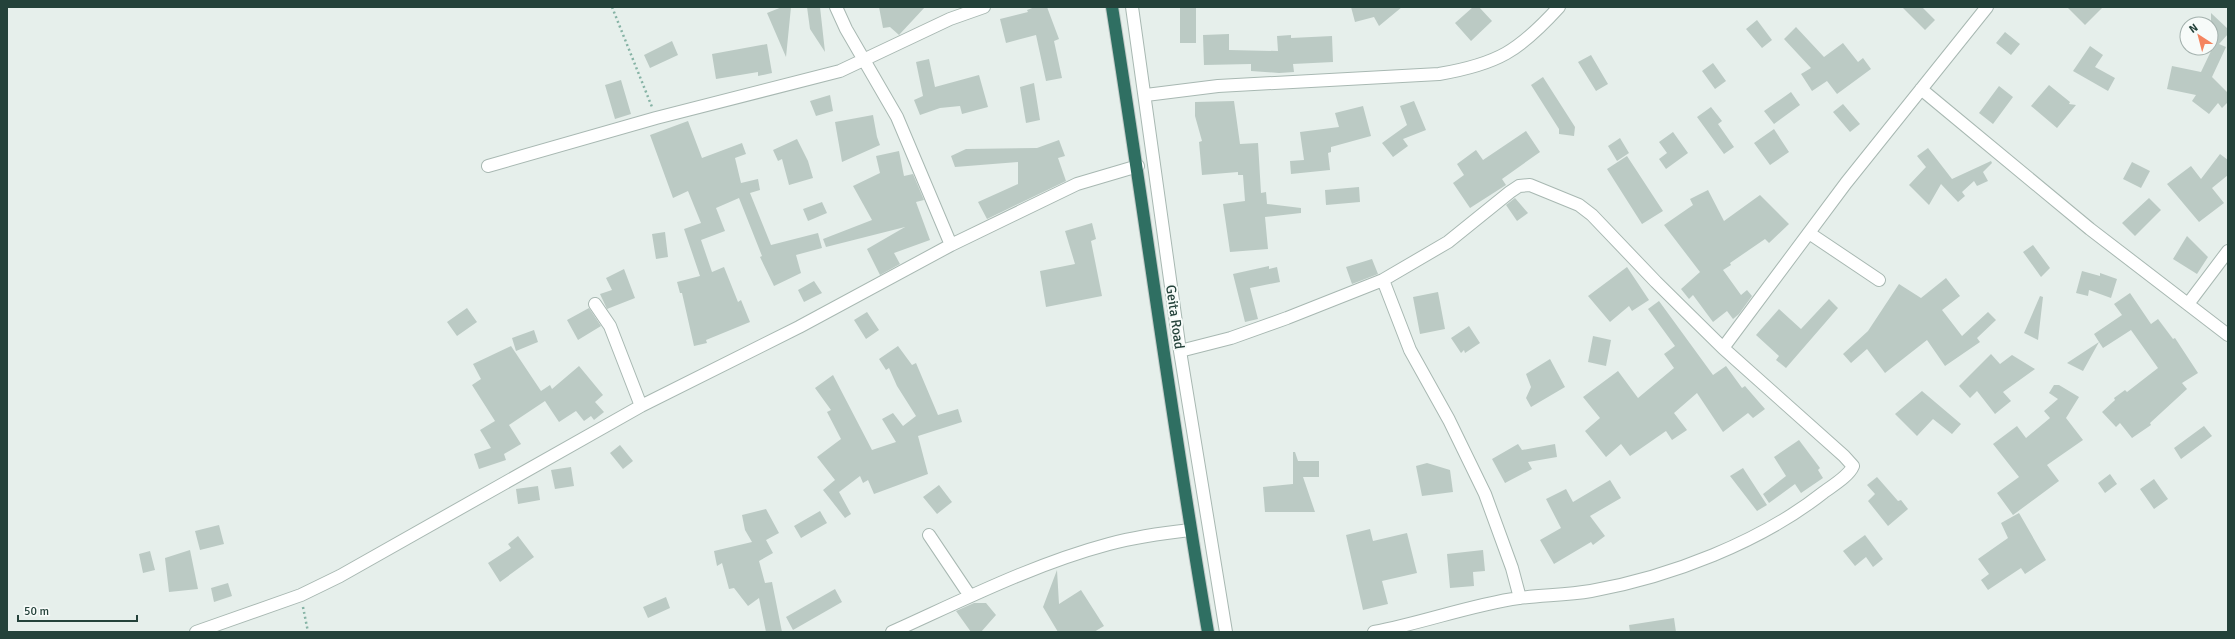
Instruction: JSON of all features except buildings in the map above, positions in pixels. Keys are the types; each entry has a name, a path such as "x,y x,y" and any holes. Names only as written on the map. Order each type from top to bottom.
{"highway":[{"name":"Geita Road","path":"1112,7 1138,166 1190,530 1208,632"}],"street":[{"path":"836,7 864,61 897,117 951,245"},
{"path":"488,166 656,118 840,71 864,61 950,19 984,7"},
{"path":"1132,7 1146,95 1180,351 1226,632"},
{"path":"1146,95 1218,86 1439,74 1472,68 1498,58 1521,43 1559,7"},
{"path":"1723,348 1809,233 1987,7"},
{"path":"1921,89 2090,229 2228,335"},
{"path":"196,632 301,595 340,576 640,406 799,327 951,245 1077,184 1138,166"},
{"path":"1180,351 1231,338 1287,318 1383,280 1448,242 1519,186 1530,185 1579,205 1592,215 1656,282 1723,348 1851,463 1852,468 1817,498 1788,516 1750,537 1686,565 1652,576 1591,591 1520,598 1464,609 1374,632"},
{"path":"1809,233 1879,280"},
{"path":"2188,304 2228,251"},
{"path":"1383,280 1410,350 1426,383 1449,420 1485,494 1512,568 1520,598"},
{"path":"595,304 610,326 640,406"},
{"path":"892,632 970,596 1097,547 1158,534 1190,530"},
{"path":"929,535 970,596"}],"path":[{"path":"612,7 656,118"},
{"path":"301,595 308,632"}]}
